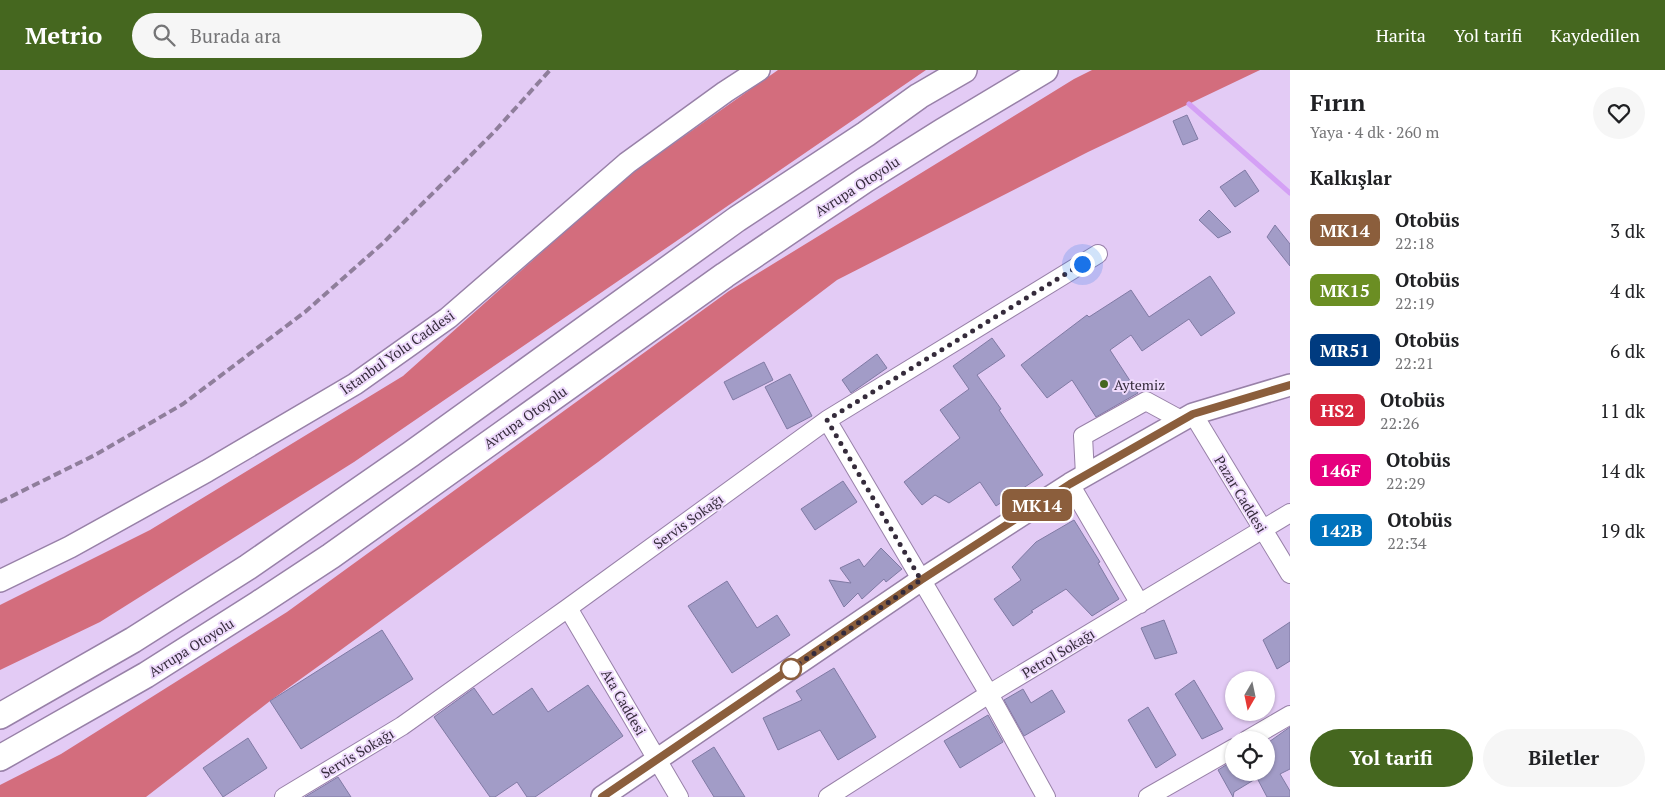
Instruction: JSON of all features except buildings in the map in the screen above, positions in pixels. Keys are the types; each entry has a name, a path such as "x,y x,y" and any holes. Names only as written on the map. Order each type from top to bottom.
{"highway":[{"path":"0,716 133,640 248,567 411,454 737,219 866,134 919,96 964,70"},
{"name":"Avrupa Otoyolu","path":"0,758 146,675 331,556 725,274 873,175 1046,70"}],"main road":[{"name":"İstanbul Yolu Caddesi","path":"0,581 70,547 207,471 355,384 448,318 627,163 725,92 759,70"},
{"path":"602,797 921,580 1078,479 1187,417 1290,387"}],"street":[{"name":"Servis Sokağı","path":"284,797 306,791 402,726 827,420 1098,254"},
{"path":"1140,604 1078,479 1083,436 1146,401 1187,417"},
{"name":"Pazar Caddesi","path":"1187,417 1263,529 1290,574"},
{"path":"827,420 989,694 1046,797"},
{"name":"Petrol Sokağı","path":"828,797 989,694 1290,513"},
{"name":"Ata Caddesi","path":"568,608 679,797"},
{"path":"1262,731 1290,715"},
{"path":"1148,797 1225,753"}],"shaded area":[{"path":"778,70 926,70 354,462 100,622 0,670 0,605 150,530 403,376 626,177"},
{"path":"1092,70 1260,70 1088,152 837,280 598,462 270,701 146,797 0,797 0,785 61,754 287,612 729,291 1074,79"}],"waterway":[{"path":"1189,104 1290,193"}],"railway":[{"path":"0,502 95,455 183,404 305,312 383,243 494,132 550,70"}],"bus line":[{"name":"MK14","path":"602,797 921,580 1070,484 1193,414 1290,385"}],"place":[{"name":"Aytemiz","path":"1104,384"}],"route":[{"path":"791,669 784,674 921,580 827,420 1082,264"}]}
